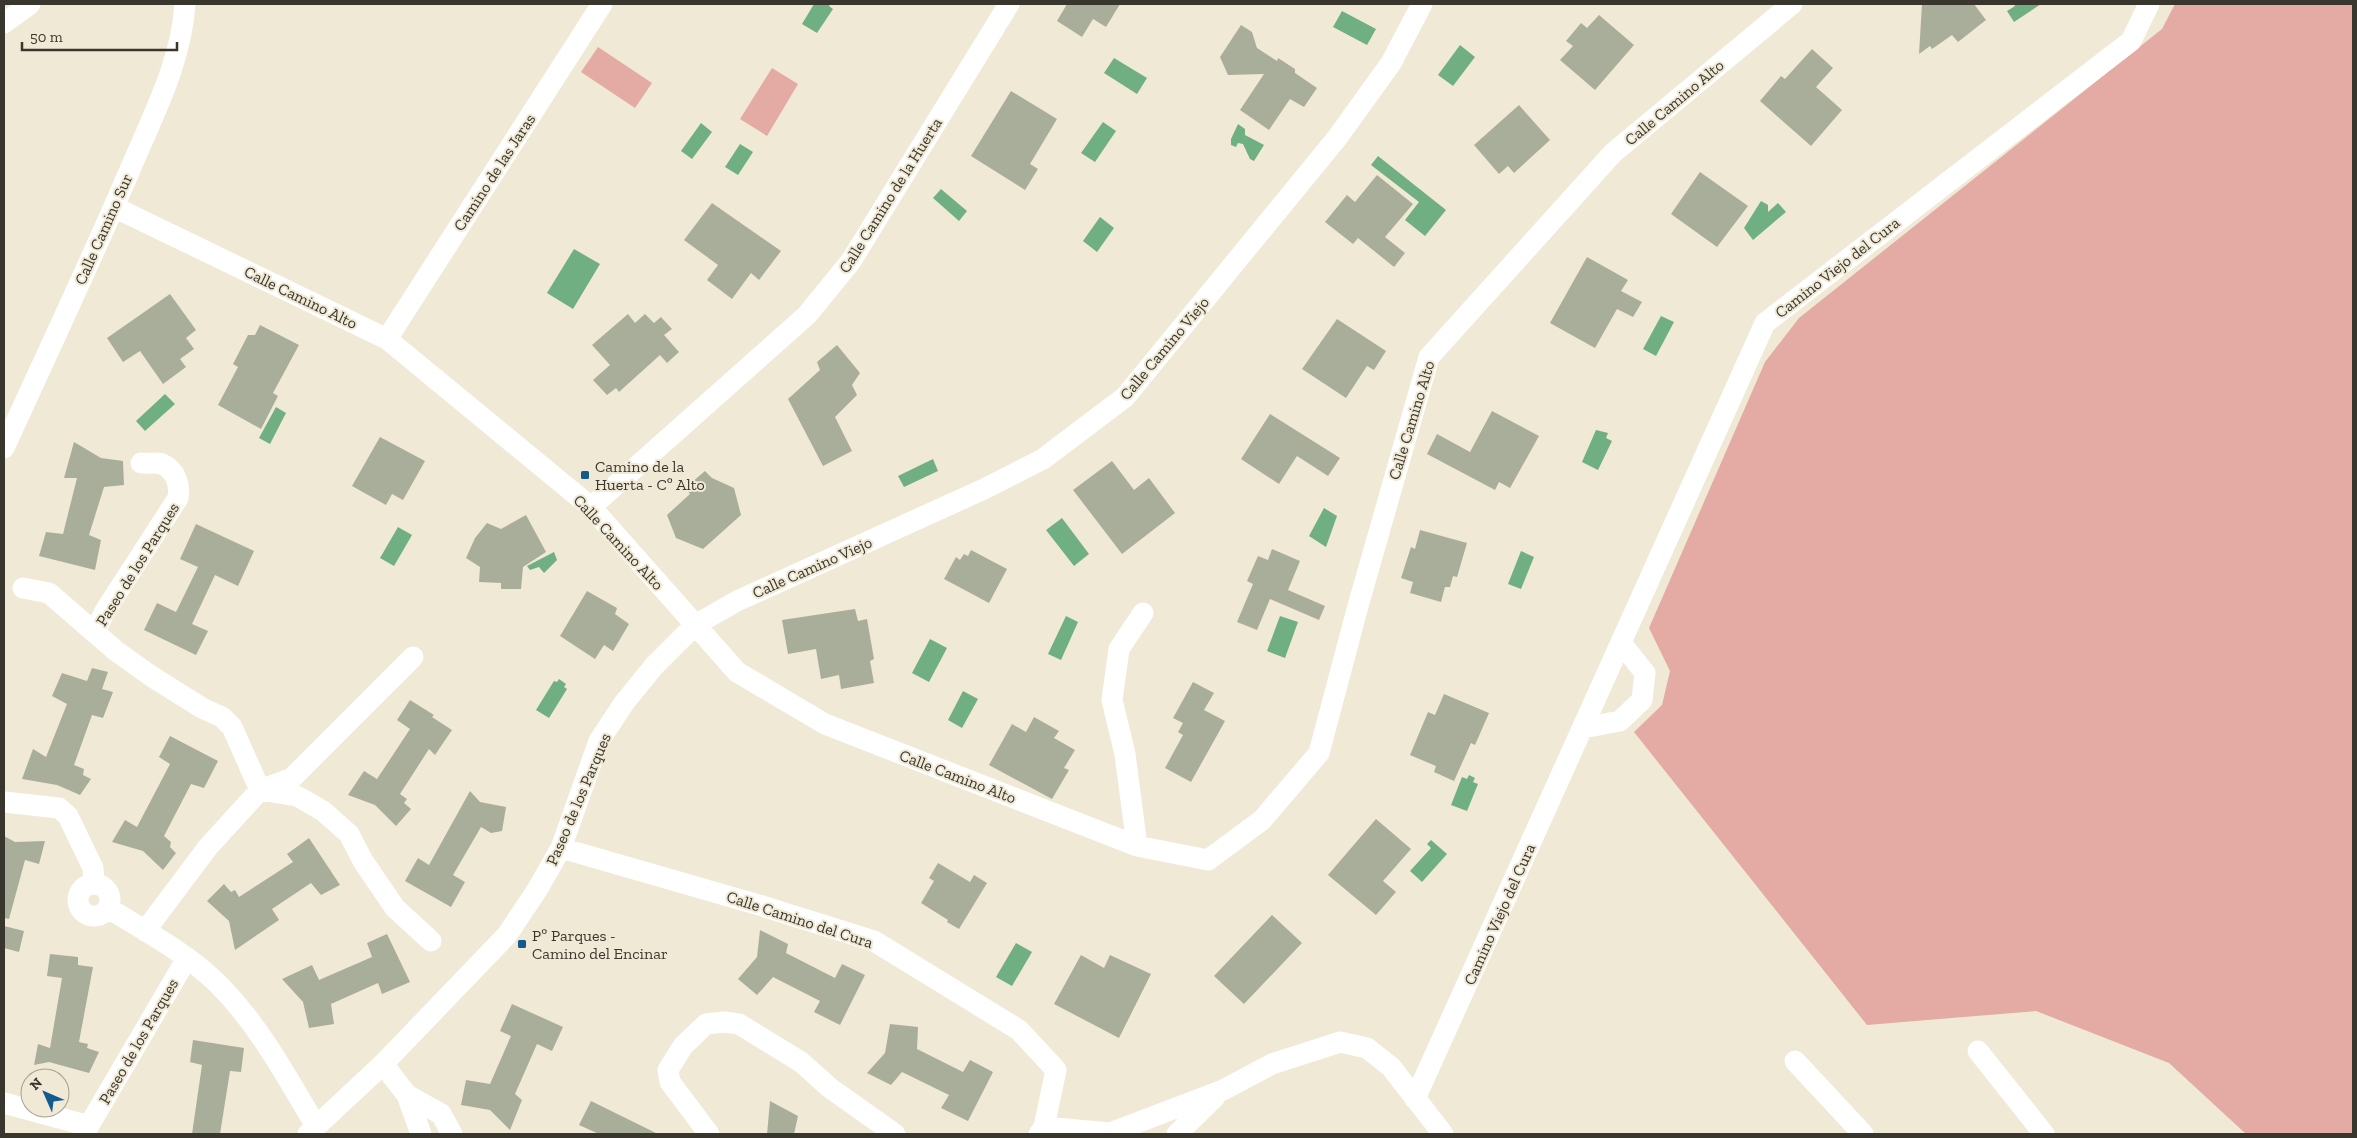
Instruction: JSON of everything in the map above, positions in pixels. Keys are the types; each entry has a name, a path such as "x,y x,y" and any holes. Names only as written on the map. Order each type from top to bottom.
{"street":[{"path":"4,22 30,4"},
{"name":"Calle Camino Sur","path":"4,448 114,206 174,66 183,25 185,4"},
{"name":"Camino de las Jaras","path":"387,340 602,4"},
{"name":"Calle Camino de la Huerta","path":"591,507 808,315 851,261 1010,4"},
{"name":"Calle Camino Viejo","path":"695,625 737,601 984,489 1043,459 1125,397 1337,138 1391,62 1422,4"},
{"name":"Calle Camino Alto","path":"114,206 387,340 591,507 737,672 825,724 1137,846 1208,860 1262,820 1319,753 1358,606 1429,357 1613,153 1792,4"},
{"name":"Camino Viejo del Cura","path":"1415,1099 1764,323 2131,41 2149,4"},
{"name":"Paseo de los Parques","path":"95,632 105,612 178,498 180,487 173,472 162,464 141,463"},
{"name":"Paseo de los Parques","path":"23,588 49,593 116,651 151,676 202,708 222,717 232,726 260,790"},
{"path":"1137,846 1125,754 1112,700 1119,649 1143,613"},
{"name":"Paseo de los Parques","path":"4,802 59,808 68,816 93,868 94,884 87,886 79,895 80,907 89,916 101,915 108,908 145,930 186,958 215,981 242,1009 263,1039 312,1130 382,1064 507,934 537,890 561,848 599,741 624,702 654,666 695,625"},
{"path":"1583,728 1620,721 1642,700 1645,673 1621,643"},
{"path":"145,930 208,847 260,790 292,778 412,657"},
{"path":"260,790 297,796 323,811 349,834 363,861 395,908 431,941"},
{"name":"Calle Camino del Cura","path":"561,848 759,904 874,941 1019,1030 1056,1070 1042,1130"},
{"name":"Paseo de los Parques","path":"4,1103 86,1130 186,958"},
{"path":"709,1134 670,1082 668,1070 683,1046 706,1024 724,1022 739,1024 801,1062 830,1088 895,1134"},
{"path":"1042,1130 1110,1133 1222,1090 1272,1064 1340,1042 1367,1048 1391,1068 1443,1134"},
{"path":"1978,1052 2044,1134"},
{"path":"1795,1061 1863,1134"},
{"path":"382,1064 407,1095 421,1134"},
{"path":"1177,1134 1222,1090"},
{"path":"407,1095 441,1114 452,1134"}],"shaded area":[{"path":"814,4 830,4 829,6 833,9 817,33 802,24"},
{"path":"2014,4 2041,4 2014,22 2007,11 2015,6"},
{"path":"2175,4 2353,4 2353,1134 2246,1134 2169,1063 2036,1011 1867,1025 1634,732 1662,705 1670,671 1649,628 1765,362 1799,318 2162,29"},
{"path":"1342,11 1376,29 1367,45 1333,27"},
{"path":"1460,45 1475,57 1453,86 1438,75"},
{"path":"598,47 652,83 635,108 581,72"},
{"path":"1114,58 1147,78 1137,94 1104,73"},
{"path":"772,68 798,84 767,136 740,119"},
{"path":"1103,122 1116,131 1095,162 1081,153"},
{"path":"701,123 712,132 692,159 681,151"},
{"path":"1238,124 1245,129 1245,135 1264,145 1254,161 1250,159 1243,144 1238,143 1236,147 1231,145 1231,139"},
{"path":"740,144 753,152 738,175 725,167"},
{"path":"1378,156 1446,210 1425,236 1405,220 1419,202 1371,165"},
{"path":"941,189 967,211 959,221 933,198"},
{"path":"1761,201 1768,205 1768,212 1778,203 1786,212 1753,240 1744,228"},
{"path":"1100,217 1114,228 1097,252 1083,241"},
{"path":"574,249 600,264 573,309 547,293"},
{"path":"1661,316 1674,322 1656,356 1643,349"},
{"path":"165,394 175,404 145,431 136,421"},
{"path":"276,407 286,413 270,444 259,438"},
{"path":"1596,430 1608,433 1606,438 1612,441 1598,470 1582,462"},
{"path":"933,459 938,471 904,487 898,476"},
{"path":"1324,508 1337,516 1326,547 1309,536"},
{"path":"1062,518 1089,554 1074,566 1046,530"},
{"path":"398,527 412,535 394,566 380,558"},
{"path":"1521,551 1534,557 1521,589 1508,584"},
{"path":"554,552 557,560 544,573 539,567 530,570 527,566"},
{"path":"1066,616 1078,622 1061,660 1048,654"},
{"path":"1280,616 1298,622 1285,658 1267,651"},
{"path":"930,639 947,648 929,682 912,673"},
{"path":"559,679 566,684 564,687 567,689 549,718 536,710 554,681 557,682"},
{"path":"963,691 978,699 962,728 948,720"},
{"path":"1469,775 1475,778 1473,782 1478,784 1467,811 1451,805 1462,777 1467,779"},
{"path":"1431,840 1447,854 1422,882 1410,871 1431,848 1427,844"},
{"path":"1016,943 1032,952 1012,986 996,977"}],"building":[{"path":"1067,4 1120,4 1106,27 1093,19 1082,37 1057,21"},
{"path":"1922,4 1974,4 1986,20 1958,42 1952,35 1932,49 1930,46 1919,54"},
{"path":"1599,15 1634,45 1595,90 1560,60 1573,46 1566,41 1581,23 1587,28"},
{"path":"1241,25 1252,32 1257,48 1277,61 1278,58 1295,69 1295,73 1317,88 1304,107 1290,99 1269,130 1240,110 1264,74 1228,75 1220,57"},
{"path":"1812,49 1833,68 1816,87 1842,110 1811,146 1760,101 1781,76 1785,79"},
{"path":"1011,91 1057,119 1030,164 1038,169 1025,190 971,156"},
{"path":"1519,105 1550,140 1514,173 1508,166 1499,174 1474,145"},
{"path":"1700,172 1748,206 1717,247 1671,214"},
{"path":"1377,175 1413,204 1385,237 1405,253 1394,267 1358,238 1353,244 1325,222 1347,195 1355,202"},
{"path":"712,203 781,251 759,280 751,273 732,299 707,280 718,265 684,240"},
{"path":"1587,257 1628,280 1621,291 1642,302 1633,317 1617,309 1595,348 1550,323"},
{"path":"170,294 196,330 186,338 194,349 180,359 186,367 163,384 140,351 123,362 107,338"},
{"path":"628,314 635,323 645,314 654,323 661,317 672,329 664,335 679,352 667,363 660,355 619,392 616,388 607,395 593,380 610,365 592,345"},
{"path":"1337,319 1386,351 1374,370 1367,366 1346,398 1302,369"},
{"path":"260,325 299,345 273,393 278,396 261,429 218,405 238,367 233,364 248,335 255,335"},
{"path":"837,345 860,373 852,385 857,395 835,417 852,451 823,466 788,399 820,370 817,362"},
{"path":"1492,411 1539,436 1510,488 1499,482 1495,490 1427,454 1437,434 1470,452"},
{"path":"1270,414 1340,458 1328,476 1297,456 1279,484 1241,459"},
{"path":"380,437 425,461 403,500 392,494 386,505 352,486"},
{"path":"74,442 101,458 123,461 124,485 104,487 89,535 101,540 95,570 39,556 46,532 63,534 77,478 64,478"},
{"path":"1112,461 1134,490 1149,478 1175,513 1122,554 1073,490"},
{"path":"705,471 712,478 734,488 741,515 703,549 676,538 667,515 690,494 685,488"},
{"path":"526,515 546,552 523,567 521,589 501,589 501,583 479,582 480,567 466,558 475,538 487,523 501,529"},
{"path":"196,524 254,551 238,586 215,575 192,624 208,631 196,655 144,630 157,603 176,612 198,567 180,559"},
{"path":"1420,530 1467,543 1457,577 1453,576 1450,587 1445,587 1441,602 1410,593 1413,582 1401,578 1411,547 1415,549"},
{"path":"1272,549 1300,561 1288,590 1325,606 1319,620 1270,599 1257,630 1237,622 1253,584 1247,581 1258,556 1268,560"},
{"path":"971,550 1007,569 989,603 944,579 956,557 960,560 964,554 968,556"},
{"path":"587,591 617,608 615,614 629,624 613,651 604,645 595,659 560,636"},
{"path":"855,609 858,621 867,619 874,659 870,661 874,683 841,689 839,675 821,679 816,649 788,654 782,620"},
{"path":"92,668 108,672 102,689 113,692 103,718 92,715 74,765 84,769 83,775 91,779 80,795 57,785 22,779 33,749 46,757 67,704 52,696 62,673 87,681"},
{"path":"1193,682 1214,693 1204,710 1225,721 1191,782 1165,768 1183,735 1178,732 1183,723 1173,718"},
{"path":"1444,694 1489,713 1475,745 1471,743 1454,781 1434,772 1436,766 1410,755 1428,712 1435,715"},
{"path":"410,700 434,715 432,717 452,730 435,755 429,749 400,794 407,799 404,803 411,809 396,826 375,805 348,795 364,771 377,779 410,729 397,720"},
{"path":"1034,717 1059,731 1054,738 1075,750 1064,768 1069,770 1052,799 989,765 1012,724 1026,732"},
{"path":"170,736 218,761 204,788 191,784 164,836 171,842 170,847 176,853 163,870 143,851 112,842 125,820 137,827 170,764 159,757"},
{"path":"470,791 480,802 506,807 502,831 491,833 481,827 453,875 465,882 451,907 405,881 418,858 429,865"},
{"path":"1376,819 1411,849 1383,881 1396,892 1376,915 1328,875"},
{"path":"4,836 15,842 45,841 39,864 25,860 9,919 4,918"},
{"path":"309,838 340,885 321,895 311,883 272,909 279,920 235,950 229,921 207,901 224,884 231,892 235,890 239,897 293,862 287,854"},
{"path":"938,863 970,882 974,875 987,883 959,929 921,903 934,881 929,878"},
{"path":"1272,915 1302,943 1244,1004 1214,976"},
{"path":"4,926 24,931 19,952 4,948"},
{"path":"760,930 788,944 786,953 835,978 842,964 865,975 840,1025 814,1012 820,1001 773,977 757,995 738,979 757,957"},
{"path":"387,934 410,982 382,994 378,983 331,1004 334,1024 309,1028 303,1002 282,979 312,965 319,980 372,957 367,943"},
{"path":"50,954 78,957 78,965 93,967 79,1042 88,1044 87,1048 99,1052 89,1073 49,1062 34,1065 38,1044 50,1048 62,978 47,976"},
{"path":"1081,955 1104,968 1110,955 1151,974 1119,1038 1054,1004"},
{"path":"512,1004 563,1027 552,1051 537,1044 515,1094 522,1100 510,1130 490,1110 461,1105 466,1080 490,1084 511,1036 500,1031"},
{"path":"890,1024 918,1027 917,1049 963,1072 970,1060 993,1072 968,1121 941,1108 949,1095 902,1072 891,1085 867,1073 885,1053"},
{"path":"193,1040 244,1048 241,1072 230,1071 220,1134 192,1134 202,1065 190,1062"},
{"path":"591,1101 658,1134 599,1134 579,1125"},
{"path":"770,1101 798,1116 794,1134 767,1134"}],"place":[{"name":"Camino de la Huerta - Cº Alto","path":"585,475"},
{"name":"Pº Parques - Camino del Encinar","path":"522,944"}]}
